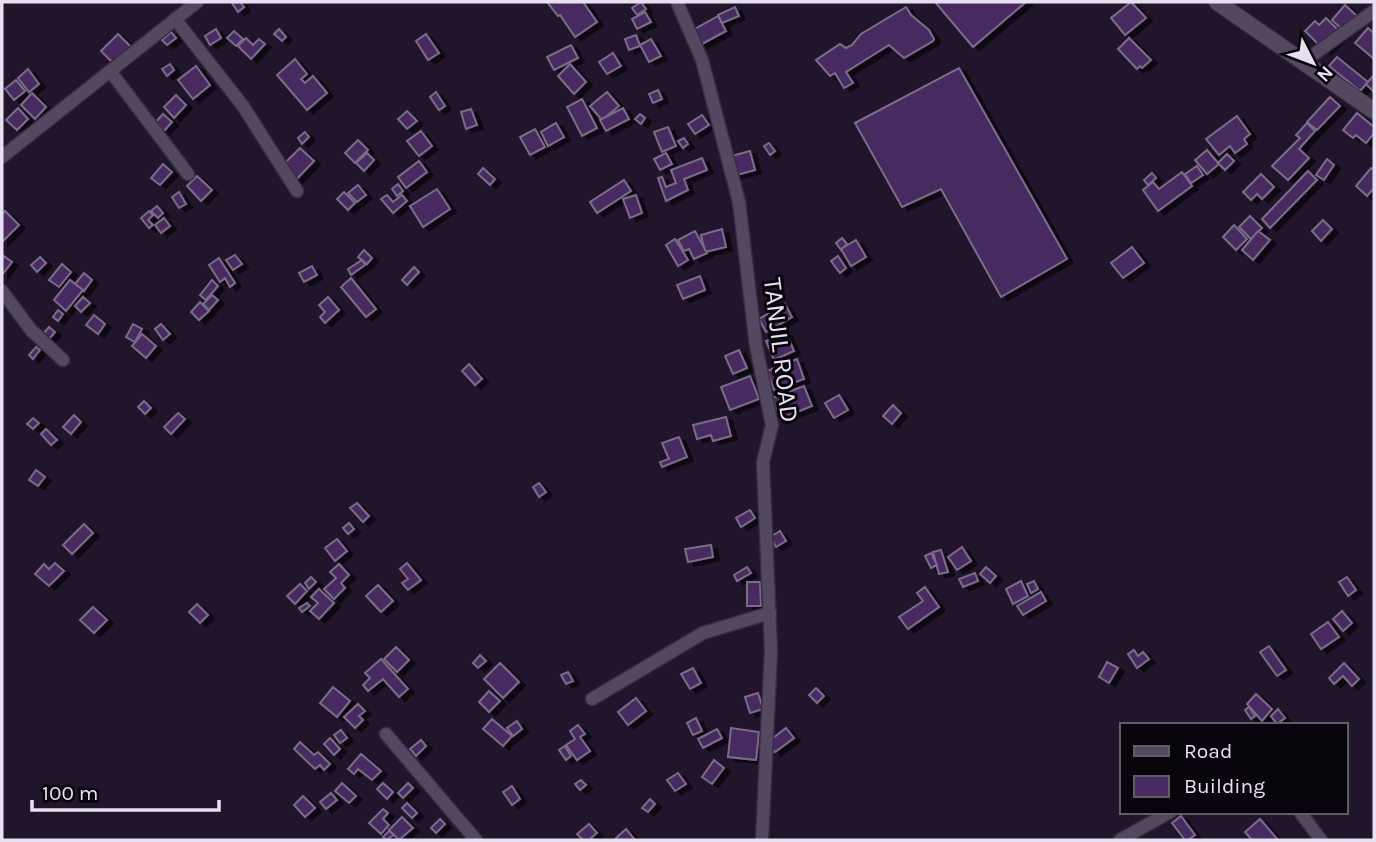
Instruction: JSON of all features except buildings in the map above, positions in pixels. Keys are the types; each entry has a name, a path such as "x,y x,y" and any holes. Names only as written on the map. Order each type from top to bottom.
{"main road":[{"path":"1217,2 1374,111"}],"street":[{"path":"2,157 197,2"},
{"name":"TANJIL ROAD","path":"677,2 702,60 739,202 756,346 772,425 763,462 771,651 762,840"},
{"path":"1303,62 1374,11"},
{"path":"175,19 243,106 297,191"},
{"path":"110,71 188,174"},
{"path":"2,291 31,330 63,360"},
{"path":"592,699 703,633 770,613"},
{"path":"386,734 476,840"},
{"path":"1119,840 1166,814"},
{"path":"1302,814 1321,840"}]}
